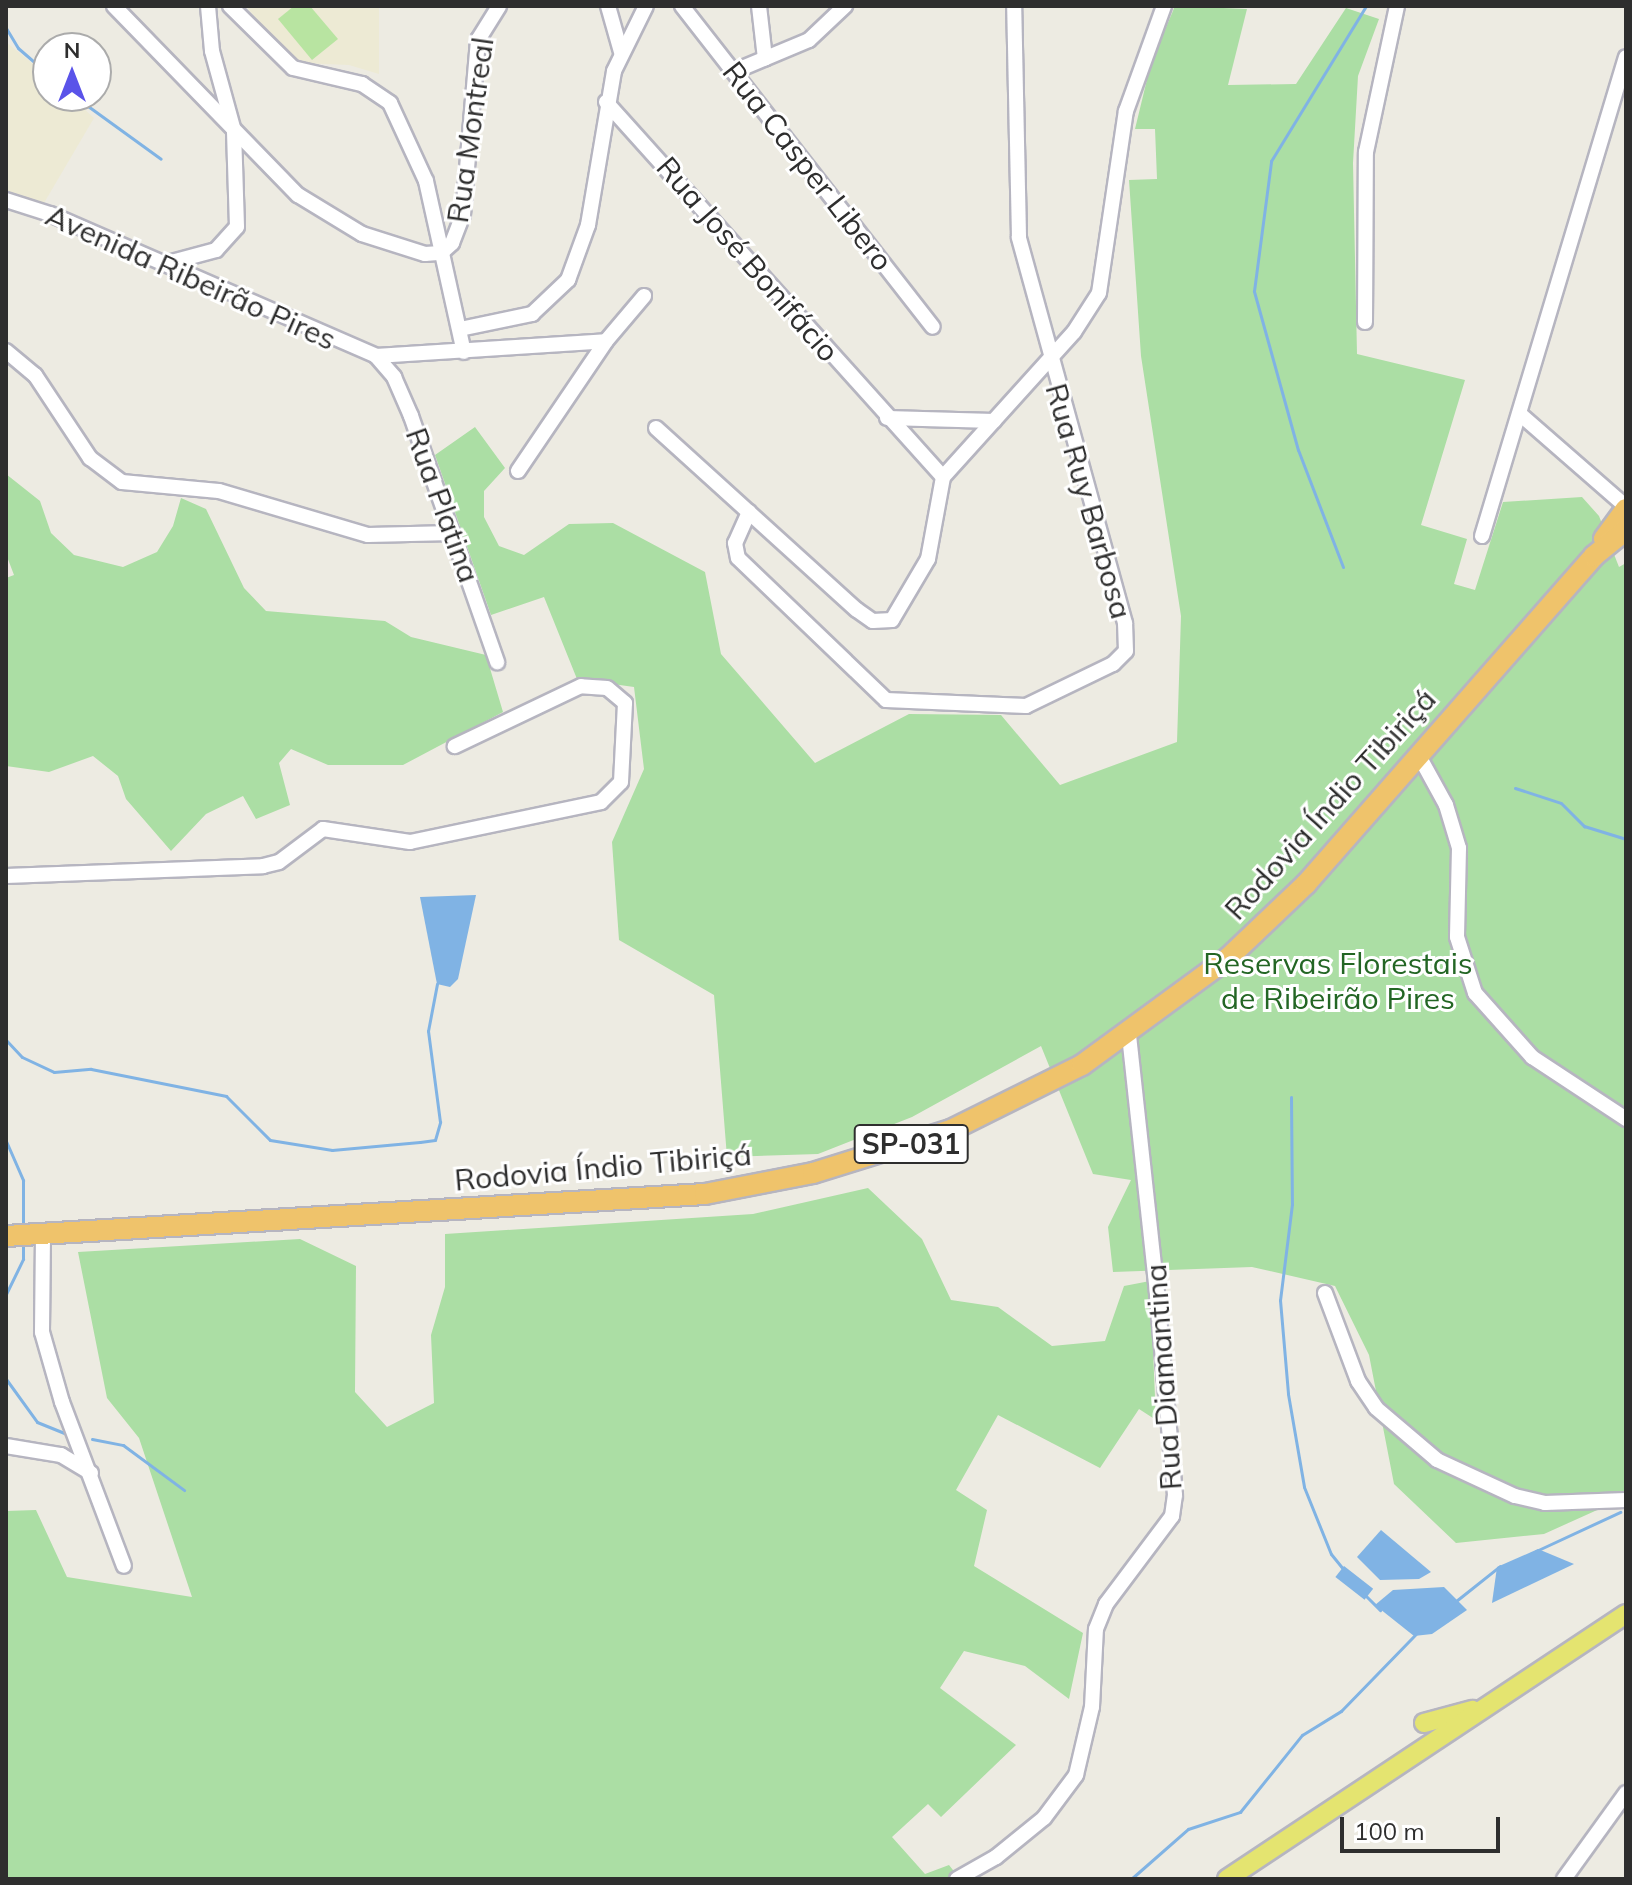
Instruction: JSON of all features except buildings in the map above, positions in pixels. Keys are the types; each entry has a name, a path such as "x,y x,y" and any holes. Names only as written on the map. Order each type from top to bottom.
{"highway":[{"name":"Rodovia Índio Tibiriçá","path":"6,1236 587,1203 756,1187 951,1130 1057,1078 1129,1034 1228,958 1273,917 1594,556 1623,509"}],"main road":[{"path":"1227,1879 1626,1614"},
{"path":"1424,1723 1483,1708"},
{"path":"1238,1879 1257,1860"}],"street":[{"path":"105,6 117,9 298,195 328,216 392,246 441,253"},
{"path":"164,264 216,250 232,237 239,198 234,131 212,51 208,6"},
{"path":"230,6 293,68 362,84 390,103 416,149 464,352"},
{"name":"Rua Montreal","path":"441,253 452,243 463,215 478,40 499,6"},
{"path":"608,6 621,52"},
{"path":"460,329 532,314 568,280 588,225 606,102 621,52 646,6"},
{"name":"Rua Casper Libero","path":"682,6 933,327"},
{"path":"759,6 765,59"},
{"path":"735,71 818,35 845,6"},
{"name":"Rua Ruy Barbosa","path":"749,512 735,543 738,558 886,700 1034,704 1113,664 1128,642 1049,360 1019,237 1014,6"},
{"path":"656,428 857,610 873,621 887,622 917,583 928,559 943,477 1049,360 1099,293 1126,111 1164,6"},
{"path":"1365,322 1366,152 1397,6"},
{"path":"1482,536 1521,415 1626,57"},
{"name":"Rua José Bonifácio","path":"606,102 943,477"},
{"name":"Avenida Ribeirão Pires","path":"6,200 164,264 376,356"},
{"path":"518,471 606,341 644,296"},
{"path":"376,356 606,341"},
{"path":"6,351 35,375 90,458 122,482 219,491 368,535 453,533"},
{"name":"Rua Platina","path":"376,356 402,396 497,662"},
{"path":"1521,415 1597,478 1623,509"},
{"path":"887,418 994,421"},
{"path":"6,876 263,866 279,862 323,829 424,841 601,802 616,791 624,769 627,712 615,691 581,686 455,746"},
{"path":"1418,754 1446,805 1459,848 1457,937 1475,993 1532,1057 1626,1119"},
{"name":"Rua Diamantina","path":"957,1879 996,1857 1044,1818 1076,1775 1092,1707 1096,1629 1106,1604 1172,1516 1175,1495 1156,1278 1129,1034"},
{"path":"43,1235 42,1332 62,1402 92,1473 124,1566"},
{"path":"1325,1293 1358,1381 1376,1408 1437,1460 1515,1496 1545,1503 1626,1500"},
{"path":"6,1446 61,1455 92,1473"},
{"path":"1564,1879 1626,1793"}],"shaded area":[{"path":"246,6 379,6 379,74 349,65 300,63 273,41"},
{"path":"6,42 32,63 32,112 87,112 94,118 44,203 6,191"}],"green space":[{"path":"294,6 310,6 338,39 312,60 278,19"},
{"name":"Reservas Florestais de Ribeirão Pires","path":"1175,6 1247,9 1228,85 1296,84 1346,8 1379,19 1358,76 1353,163 1357,354 1465,380 1421,525 1467,539 1454,584 1475,590 1503,502 1582,497 1599,516 1619,567 1626,563 1626,1497 1544,1534 1456,1543 1394,1484 1369,1355 1335,1286 1252,1267 1113,1272 1108,1227 1131,1180 1093,1174 1041,1046 912,1117 818,1154 727,1157 714,995 619,940 612,842 644,769 634,687 577,679 544,597 491,615 435,455 475,427 505,468 484,491 484,517 499,546 524,555 569,524 613,523 705,572 721,654 815,763 909,714 1001,715 1060,785 1177,742 1181,616 1141,356 1129,180 1157,179 1155,129 1135,129 1151,63"},
{"path":"6,474 40,501 51,533 74,555 123,567 157,552 173,526 181,498 206,509 244,588 266,611 385,621 411,637 486,655 503,712 403,765 328,765 291,749 279,763 290,805 256,819 243,796 206,814 171,851 126,799 118,776 93,756 49,772 6,766 6,578 14,575 6,554"},
{"path":"868,1188 922,1239 951,1300 998,1307 1052,1346 1105,1341 1124,1286 1150,1281 1156,1420 1139,1409 1100,1468 998,1415 956,1490 987,1510 974,1566 1083,1633 1069,1699 1025,1666 964,1651 940,1688 1016,1745 941,1817 928,1804 892,1837 925,1874 949,1865 960,1879 6,1879 6,1511 36,1510 67,1577 192,1597 139,1438 107,1398 78,1252 300,1239 356,1266 355,1392 387,1427 434,1403 431,1335 445,1287 445,1234 753,1214"}],"water":[{"path":"476,895 458,979 450,987 437,984 420,897"},
{"path":"1381,1530 1431,1572 1419,1579 1380,1580 1357,1557"},
{"path":"1538,1549 1574,1564 1492,1603 1497,1567"},
{"path":"1344,1566 1373,1589 1365,1600 1335,1577"},
{"path":"1444,1587 1467,1610 1432,1634 1414,1636 1375,1605 1393,1590"}],"waterway":[{"path":"1343,567 1298,450 1254,291 1271,161 1366,6"},
{"path":"6,28 18,48 32,60"},
{"path":"96,112 161,159"},
{"path":"1515,788 1561,803 1584,826 1626,839"},
{"path":"6,1040 22,1057 54,1072 91,1069 226,1096 270,1140 332,1150 420,1142 435,1140 440,1122 428,1031 437,984"},
{"path":"1291,1097 1292,1204 1280,1300 1288,1394 1304,1487 1331,1554 1343,1569"},
{"path":"6,1141 23,1180 23,1226"},
{"path":"6,1294 23,1259 23,1245"},
{"path":"6,1379 37,1422 67,1434"},
{"path":"92,1439 123,1445 184,1490"},
{"path":"1536,1551 1620,1512"},
{"path":"1456,1601 1500,1566"},
{"path":"1366,1596 1380,1610"},
{"path":"1131,1879 1188,1829 1240,1812 1302,1735 1341,1711 1416,1634"}]}
